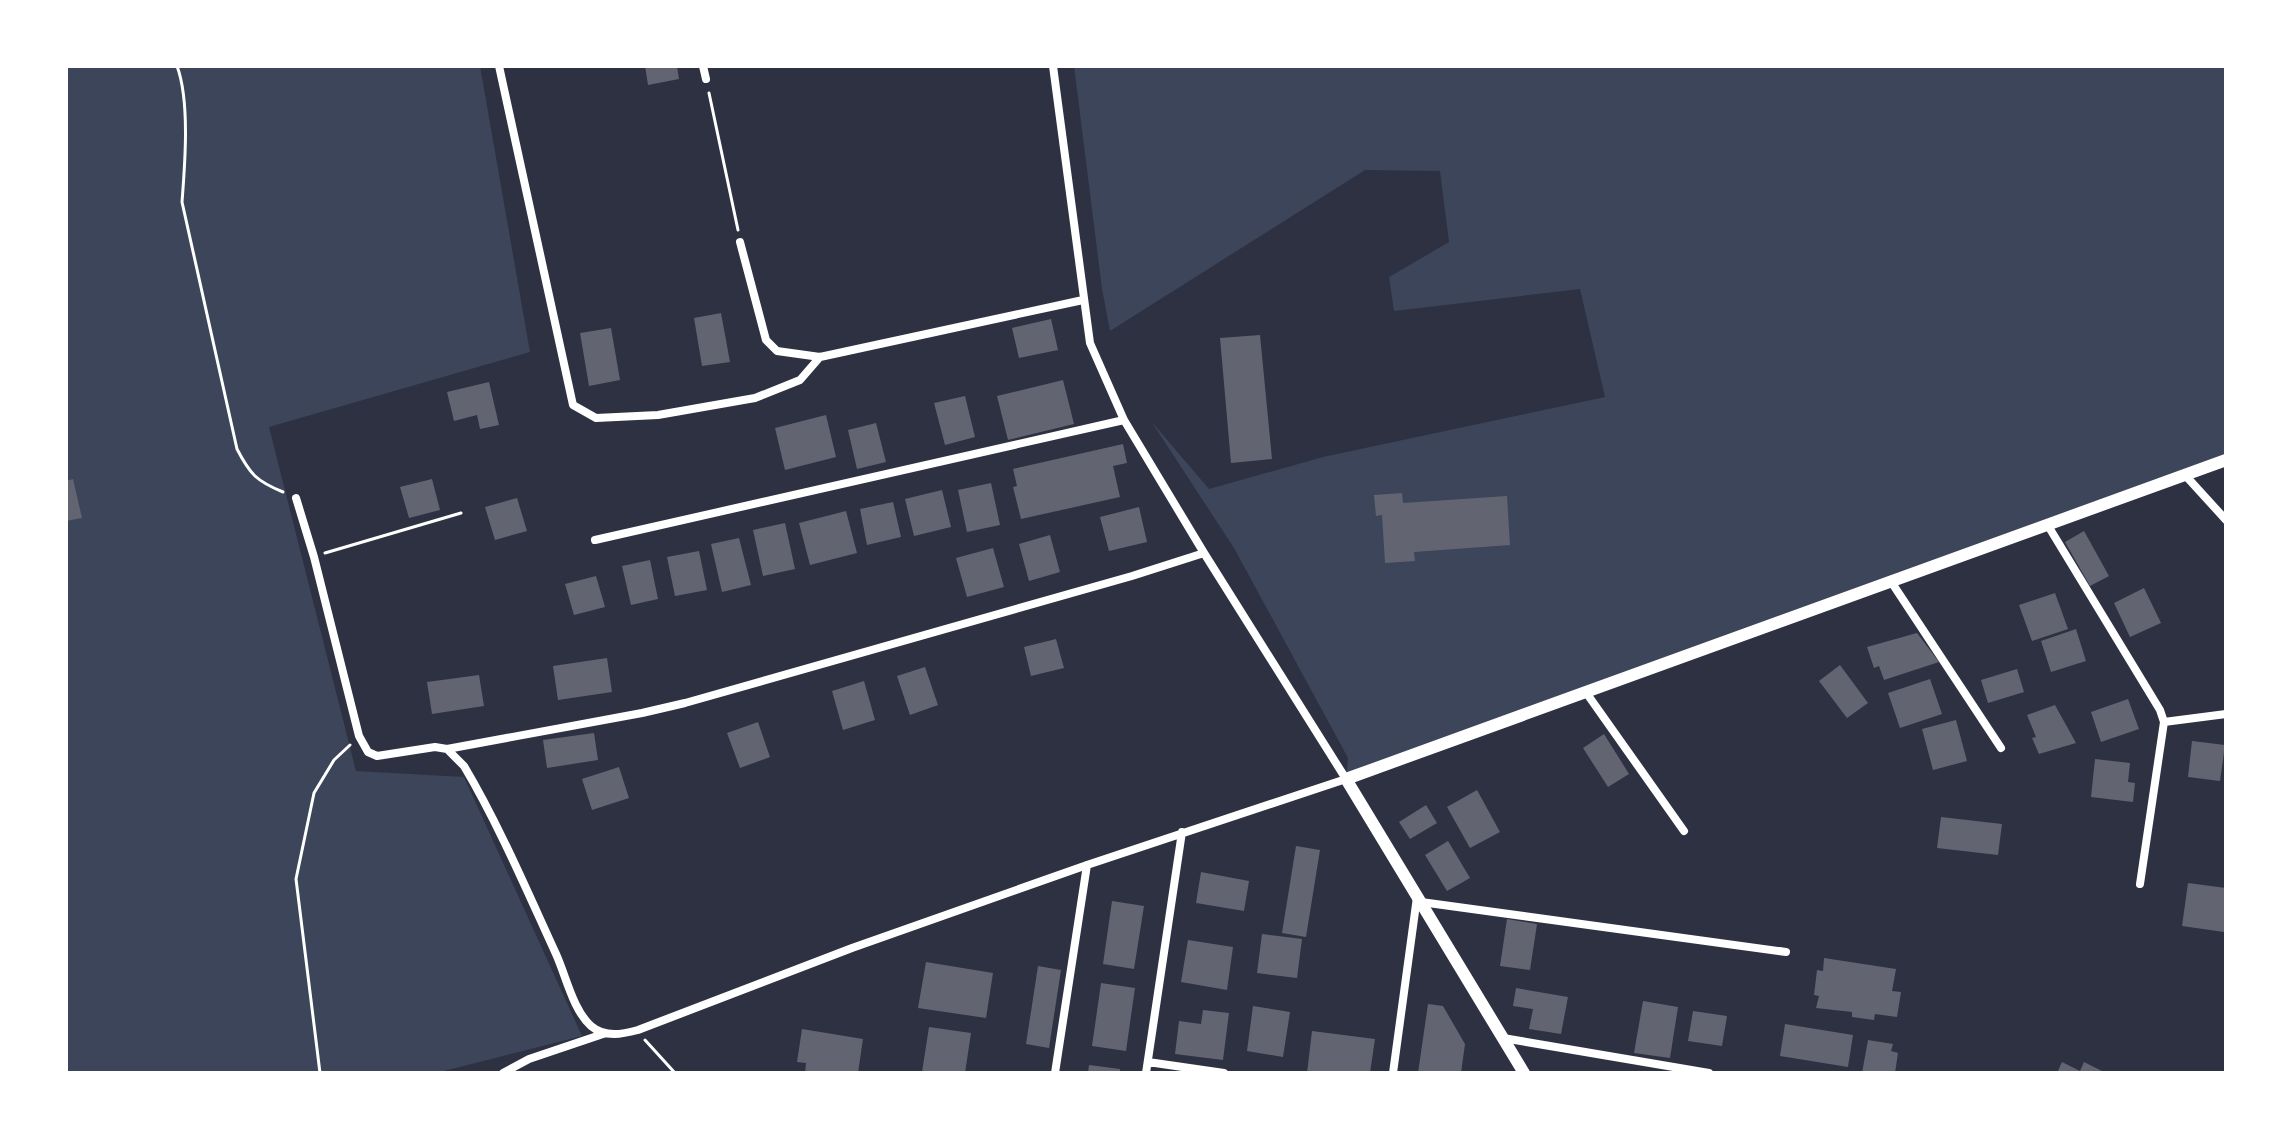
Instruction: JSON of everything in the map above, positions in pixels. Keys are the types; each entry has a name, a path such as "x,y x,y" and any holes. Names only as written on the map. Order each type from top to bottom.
{"street":[{"path":"499,66 573,405 596,418 658,415 755,398 800,380 820,357"},
{"path":"703,66 706,79"},
{"path":"1053,66 1090,343 1124,420 1524,1073"},
{"path":"740,242 766,340 777,351 820,357 1083,300"},
{"path":"595,540 1124,420"},
{"path":"447,749 464,766 475,785 584,1017 592,1026 619,1035 1087,865 1346,779 2226,460"},
{"path":"2185,475 2226,520"},
{"path":"296,498 359,736 368,752 377,756 422,748 447,749 685,703 1204,553"},
{"path":"2047,524 2160,710 2164,722 2140,884"},
{"path":"1890,580 2001,748"},
{"path":"1585,691 1684,831"},
{"path":"2164,722 2226,714"},
{"path":"1146,1073 1182,832"},
{"path":"1055,1073 1087,865"},
{"path":"1419,899 1786,952"},
{"path":"1393,1073 1419,899"},
{"path":"503,1073 529,1059 607,1033"},
{"path":"1503,1038 1709,1073"},
{"path":"1148,1062 1224,1073"}],"path":[{"path":"177,66 182,80 185,163 182,202 237,449 249,473 264,485 296,498"},
{"path":"706,79 740,242"},
{"path":"314,557 461,513"},
{"path":"320,1073 296,879 314,793 334,760 359,736"},
{"path":"638,1030 675,1073"}],"shaded area":[{"path":"66,66 480,66 530,352 269,427 356,771 464,777 582,1036 436,1073 66,1073"},
{"path":"1074,66 2226,66 2226,460 1346,779 1348,758 1234,548 1151,421 1209,489 1323,457 1605,397 1580,289 1394,311 1389,277 1449,242 1440,171 1365,170 1110,331"}],"building":[{"path":"645,66 677,66 679,79 648,85"},
{"path":"721,313 730,362 702,366 694,318"},
{"path":"1051,319 1058,350 1019,358 1012,328"},
{"path":"611,328 620,380 589,386 580,333"},
{"path":"1260,335 1272,459 1231,463 1220,338"},
{"path":"1063,380 1074,424 1008,440 997,396"},
{"path":"489,382 499,425 480,429 477,415 454,421 447,392"},
{"path":"965,396 975,437 945,445 934,403"},
{"path":"826,415 836,457 785,470 775,428"},
{"path":"876,423 886,462 857,469 848,430"},
{"path":"1123,444 1127,463 1113,466 1120,497 1021,519 1013,487 1017,486 1013,469"},
{"path":"73,479 82,518 66,521 66,481"},
{"path":"432,479 440,510 409,518 400,487"},
{"path":"991,483 1000,525 967,532 958,490"},
{"path":"942,490 951,527 914,536 905,499"},
{"path":"1402,493 1403,503 1507,496 1510,545 1414,552 1415,561 1385,563 1382,515 1376,516 1374,495"},
{"path":"517,498 527,531 495,540 485,507"},
{"path":"893,502 901,537 867,545 860,509"},
{"path":"1139,507 1147,542 1109,551 1100,517"},
{"path":"846,511 857,553 810,565 799,523"},
{"path":"785,523 795,569 763,576 753,530"},
{"path":"2084,531 2109,576 2090,586 2065,542"},
{"path":"1050,535 1060,572 1029,581 1019,544"},
{"path":"739,538 751,585 722,592 711,544"},
{"path":"993,548 1004,587 967,597 956,558"},
{"path":"699,551 707,590 675,596 667,557"},
{"path":"650,560 658,599 631,605 622,566"},
{"path":"596,576 605,607 574,615 565,584"},
{"path":"2144,588 2161,623 2130,637 2114,603"},
{"path":"2055,593 2068,629 2032,641 2019,605"},
{"path":"2076,629 2086,661 2051,672 2041,641"},
{"path":"1917,633 1939,662 1884,680 1879,666 1874,668 1867,647"},
{"path":"1056,639 1064,668 1031,676 1024,647"},
{"path":"607,658 612,692 558,700 553,666"},
{"path":"1840,665 1868,703 1847,718 1819,681"},
{"path":"925,667 938,705 910,715 897,676"},
{"path":"2017,669 2024,692 1988,703 1981,680"},
{"path":"479,675 484,706 432,714 427,682"},
{"path":"1930,679 1942,714 1900,728 1888,693"},
{"path":"864,681 875,720 843,730 832,691"},
{"path":"2128,699 2139,729 2101,742 2091,712"},
{"path":"2055,705 2076,743 2039,754 2027,715"},
{"path":"1956,720 1967,761 1933,770 1922,729"},
{"path":"758,722 770,757 740,768 727,733"},
{"path":"594,733 598,760 547,768 543,740"},
{"path":"1604,734 1629,774 1608,787 1583,748"},
{"path":"2192,741 2225,745 2220,781 2188,777"},
{"path":"2095,759 2130,763 2128,782 2135,783 2133,802 2091,797"},
{"path":"619,767 629,798 592,810 582,779"},
{"path":"1477,790 1500,832 1470,848 1447,807"},
{"path":"1426,805 1437,823 1410,839 1399,822"},
{"path":"1941,817 2002,824 1998,855 1937,848"},
{"path":"1448,841 1470,878 1447,891 1425,855"},
{"path":"1296,846 1320,850 1306,937 1282,933"},
{"path":"1201,872 1249,881 1244,911 1196,903"},
{"path":"2188,883 2226,888 2224,932 2182,926"},
{"path":"1112,901 1144,906 1134,969 1103,964"},
{"path":"1507,919 1537,924 1530,970 1500,966"},
{"path":"1262,934 1302,939 1297,978 1257,973"},
{"path":"1188,940 1233,947 1227,990 1181,982"},
{"path":"1824,958 1896,969 1892,991 1901,992 1897,1017 1875,1014 1874,1020 1852,1017 1852,1012 1816,1008 1819,996 1814,995 1817,970 1823,971"},
{"path":"926,962 993,973 986,1018 918,1008"},
{"path":"1038,966 1061,970 1049,1048 1026,1044"},
{"path":"1101,983 1135,988 1126,1051 1092,1046"},
{"path":"1516,988 1568,997 1561,1034 1529,1029 1533,1009 1513,1006"},
{"path":"1643,1001 1678,1007 1670,1058 1634,1053"},
{"path":"1428,1004 1443,1006 1465,1044 1461,1073 1418,1073"},
{"path":"1253,1006 1290,1012 1283,1057 1247,1051"},
{"path":"1203,1010 1229,1013 1223,1060 1175,1054 1179,1021 1201,1024"},
{"path":"1693,1011 1727,1016 1722,1046 1688,1041"},
{"path":"1785,1024 1853,1035 1848,1067 1780,1056"},
{"path":"929,1027 971,1033 965,1073 922,1072"},
{"path":"802,1029 863,1039 858,1073 805,1073 806,1063 797,1062"},
{"path":"1312,1031 1375,1039 1370,1073 1307,1073"},
{"path":"1868,1040 1893,1044 1891,1051 1898,1053 1895,1073 1862,1073"},
{"path":"2062,1062 2080,1071 2084,1062 2106,1073 2057,1073"},
{"path":"1089,1065 1120,1069 1120,1073 1088,1073"}]}
